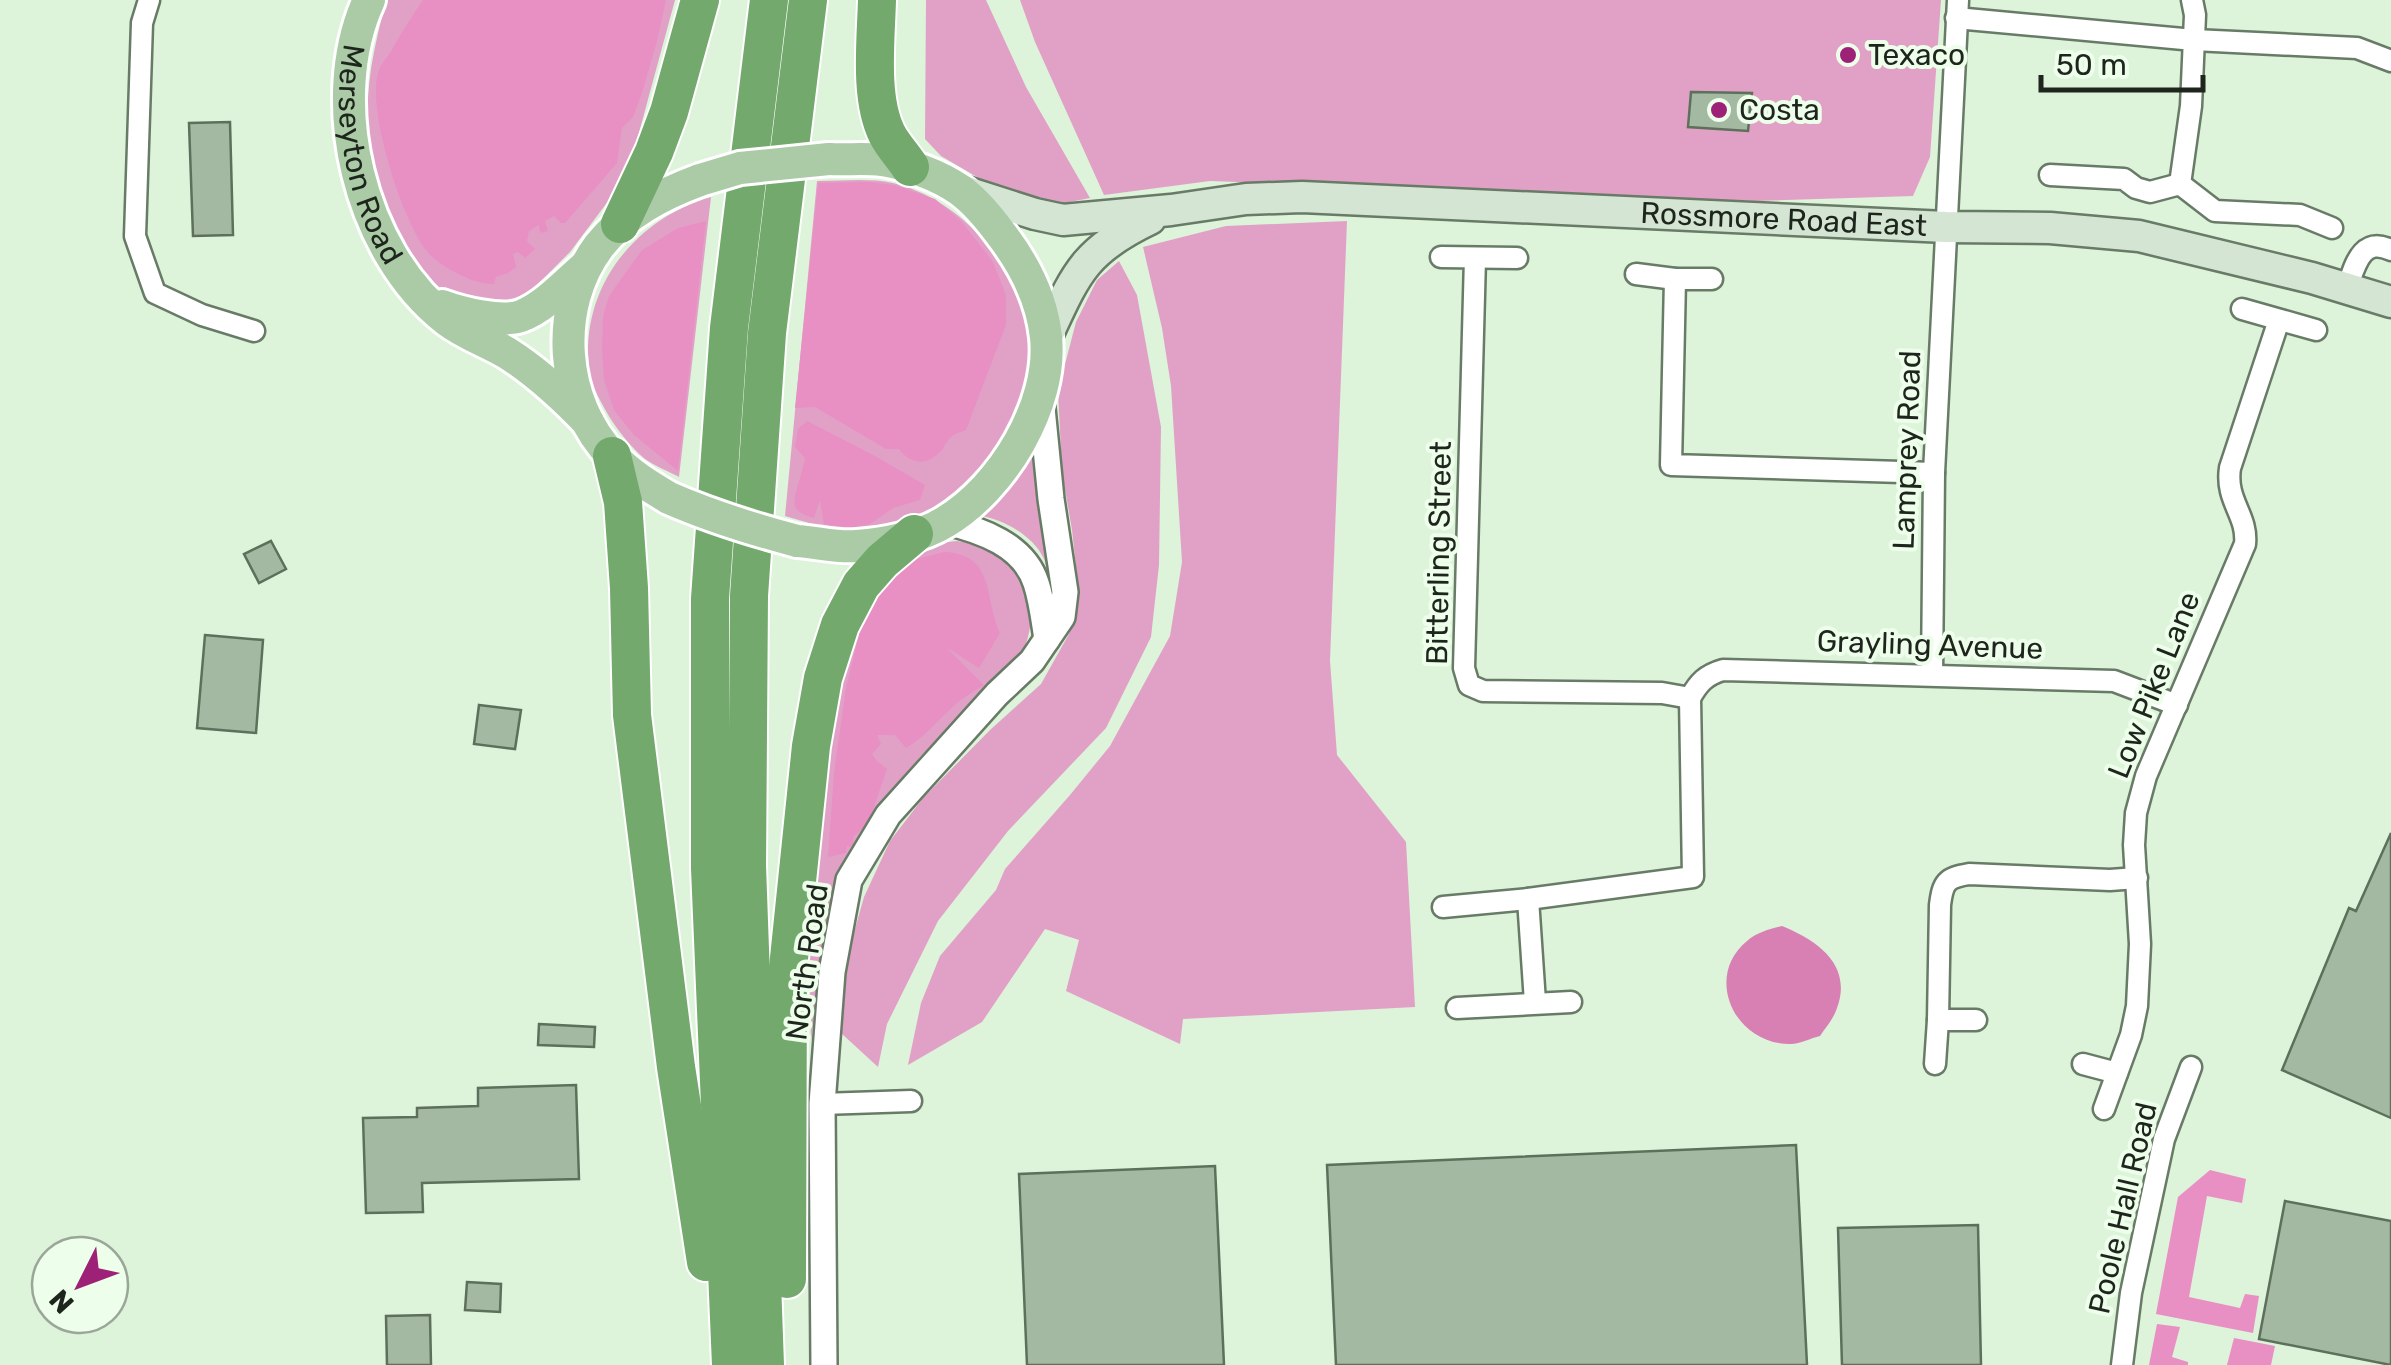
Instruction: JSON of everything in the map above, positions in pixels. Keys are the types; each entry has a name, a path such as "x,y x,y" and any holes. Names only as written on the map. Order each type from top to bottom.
{"highway":[{"path":"620,224 669,112 700,0"},
{"path":"731,1365 710,868 710,599 729,328 770,0"},
{"path":"765,1365 747,866 749,596 766,333 808,0"},
{"path":"877,0 880,111 887,134 910,167"},
{"path":"612,456 623,502 635,734 676,1067 722,1365"},
{"path":"787,1365 788,968 811,746 822,678 840,625 861,585 882,561 930,528"}],"main road":[{"name":"Merseyton Road","path":"369,0 352,60 349,123 369,213 392,258 447,320 539,375 588,422"},
{"path":"829,160 880,160 910,167 960,190 995,226 1018,256 1032,286 1046,338 1041,393 1020,443 1003,469 979,494 930,528 854,547 797,540 747,528 668,498 612,456 588,422 568,364 570,320 580,280 598,247 620,224 647,203 740,168 829,160"},
{"name":"Rossmore Road East","path":"960,190 1063,220 1154,214 1246,198 1302,198 1946,228 2050,228 2139,236 2391,302"},
{"name":"Rossmore Road East","path":"1046,338 1082,266 1118,235 1154,214"},
{"name":"Merseyton Road","path":"424,298 460,312 519,317 547,300 590,263"}],"street":[{"path":"149,0 142,23 135,236 156,293 202,315 254,331"},
{"path":"2180,184 2191,106 2195,16 2192,0"},
{"path":"1957,9 2194,40 2357,48 2391,61"},
{"name":"Lamprey Road","path":"1932,675 1934,473 1957,9"},
{"path":"2050,176 2124,178 2136,188 2150,192 2180,184"},
{"path":"2180,184 2215,210 2300,215 2332,228"},
{"path":"2346,288 2358,257 2367,249 2381,245 2391,250"},
{"path":"1440,257 1516,258"},
{"name":"Bitterling Street","path":"1475,258 1464,668 1469,685 1483,691 1662,693 1690,698"},
{"path":"1636,274 1712,279"},
{"path":"1676,279 1671,466 1934,473"},
{"path":"2242,309 2316,330"},
{"name":"Low Pike Lane","path":"2104,1108 2137,1006 2140,944 2136,813 2146,776 2245,544 2246,531 2233,503 2228,479 2280,320"},
{"name":"North Road","path":"824,1365 822,1104 832,972 849,880 888,815 1032,661 1062,617 1065,592 1050,499 1041,393"},
{"path":"930,528 965,526 1000,540 1030,570 1036,582 1047,639"},
{"name":"Grayling Avenue","path":"1690,698 1698,684 1723,670 2114,681 2177,705"},
{"path":"1443,907 1693,877 1690,698"},
{"path":"1934,1064 1940,905 1947,880 1968,874 2137,878"},
{"path":"1528,899 1535,1002"},
{"path":"1457,1008 1571,1002"},
{"path":"1938,1020 1976,1020"},
{"path":"2083,1064 2117,1073"},
{"name":"Poole Hall Road","path":"2122,1365 2130,1293 2164,1139 2191,1067"},
{"path":"822,1104 911,1101"}],"shaded area":[{"path":"388,0 675,0 631,162 618,188 570,252 534,288 510,304 457,297 435,286 410,257 386,210 373,166 368,99 374,52"},
{"path":"423,0 666,0 642,93 633,117 622,128 617,163 565,223 554,216 545,221 548,231 540,233 539,225 529,231 527,241 535,249 525,258 518,252 513,254 516,267 496,277 494,284 457,273 426,250 397,190 382,138 376,90 379,70"},
{"path":"926,0 986,0 1026,87 1090,198 1049,206 989,184 941,156 925,139"},
{"path":"1020,0 1941,0 1930,157 1913,196 1755,201 1210,181 1104,195"},
{"path":"817,181 893,183 939,202 968,225 1008,272 1026,318 1028,353 1023,390 1012,425 995,456 970,484 939,507 885,528 846,531 785,516"},
{"path":"818,183 894,185 935,199 962,222 993,262 1006,295 1006,325 966,430 953,436 936,456 925,461 914,461 899,449 886,449 815,407 795,408"},
{"path":"711,197 679,477 645,459 610,418 590,375 589,339 594,311 618,260 659,222"},
{"path":"706,221 678,471 634,435 614,410 604,380 603,317 609,296 642,250 678,228"},
{"path":"1347,221 1330,661 1337,755 1406,842 1415,1007 1183,1019 1180,1044 1066,991 1079,940 1045,929 982,1022 908,1065 921,1003 940,956 996,890 1005,869 1110,746 1170,636 1182,562 1171,386 1143,247 1226,226"},
{"path":"1119,261 1137,295 1161,427 1159,565 1151,637 1106,728 1008,831 938,921 887,1024 878,1067 841,1033 841,979 864,897 890,841 923,798 1041,684 1069,634 1079,594 1062,472 1058,391 1076,322 1097,280"},
{"path":"807,421 925,485 920,500 893,508 870,524 851,528 824,524 820,500 814,518 801,513 794,503 805,458 795,447 798,429"},
{"path":"1037,445 1057,573 1048,574 1038,549 1016,529 979,516 1016,481"},
{"path":"957,541 996,554 1022,579 1029,596 1029,633 1022,654 920,757 884,802 838,889 830,915 811,1041 809,947 818,842 832,730 852,625 908,556 939,543"},
{"path":"944,552 972,561 986,580 1000,633 979,668 946,647 984,685 959,701 906,748 895,735 877,735 881,744 872,754 887,769 868,824 853,837 854,844 847,846 846,853 828,857 846,688 863,618 879,587 909,561"},
{"path":"1782,926 1808,939 1829,956 1840,979 1837,1008 1820,1036 1794,1044 1771,1041 1754,1033 1741,1021 1727,990 1727,972 1734,956 1755,935"},
{"path":"2210,1170 2246,1179 2242,1203 2207,1196 2189,1297 2240,1308 2245,1294 2259,1296 2253,1333 2156,1314 2178,1197"},
{"path":"2157,1324 2180,1327 2172,1357 2188,1365 2149,1365"},
{"path":"2234,1338 2275,1346 2271,1365 2227,1365"}],"building":[{"name":"Costa","path":"1691,92 1752,93 1748,131 1688,127"},
{"path":"230,122 233,235 193,236 189,123"},
{"path":"271,541 286,569 259,583 244,554"},
{"path":"205,635 263,640 256,733 197,728"},
{"path":"479,705 521,710 515,749 474,744"},
{"path":"2391,833 2391,1118 2282,1070 2349,908 2356,911"},
{"path":"539,1024 595,1027 594,1047 538,1045"},
{"path":"576,1085 579,1179 422,1183 423,1212 366,1213 363,1118 417,1117 417,1108 478,1106 478,1088"},
{"path":"1796,1145 1807,1365 1336,1365 1327,1165"},
{"path":"1215,1166 1224,1365 1027,1365 1019,1174"},
{"path":"2285,1201 2391,1221 2391,1365 2259,1339"},
{"path":"1978,1225 1981,1365 1842,1365 1838,1228"},
{"path":"467,1282 501,1284 500,1312 465,1310"},
{"path":"430,1315 431,1365 387,1365 386,1316"}],"place":[{"name":"Texaco","path":"1848,55"},
{"name":"Costa","path":"1719,110"}]}
